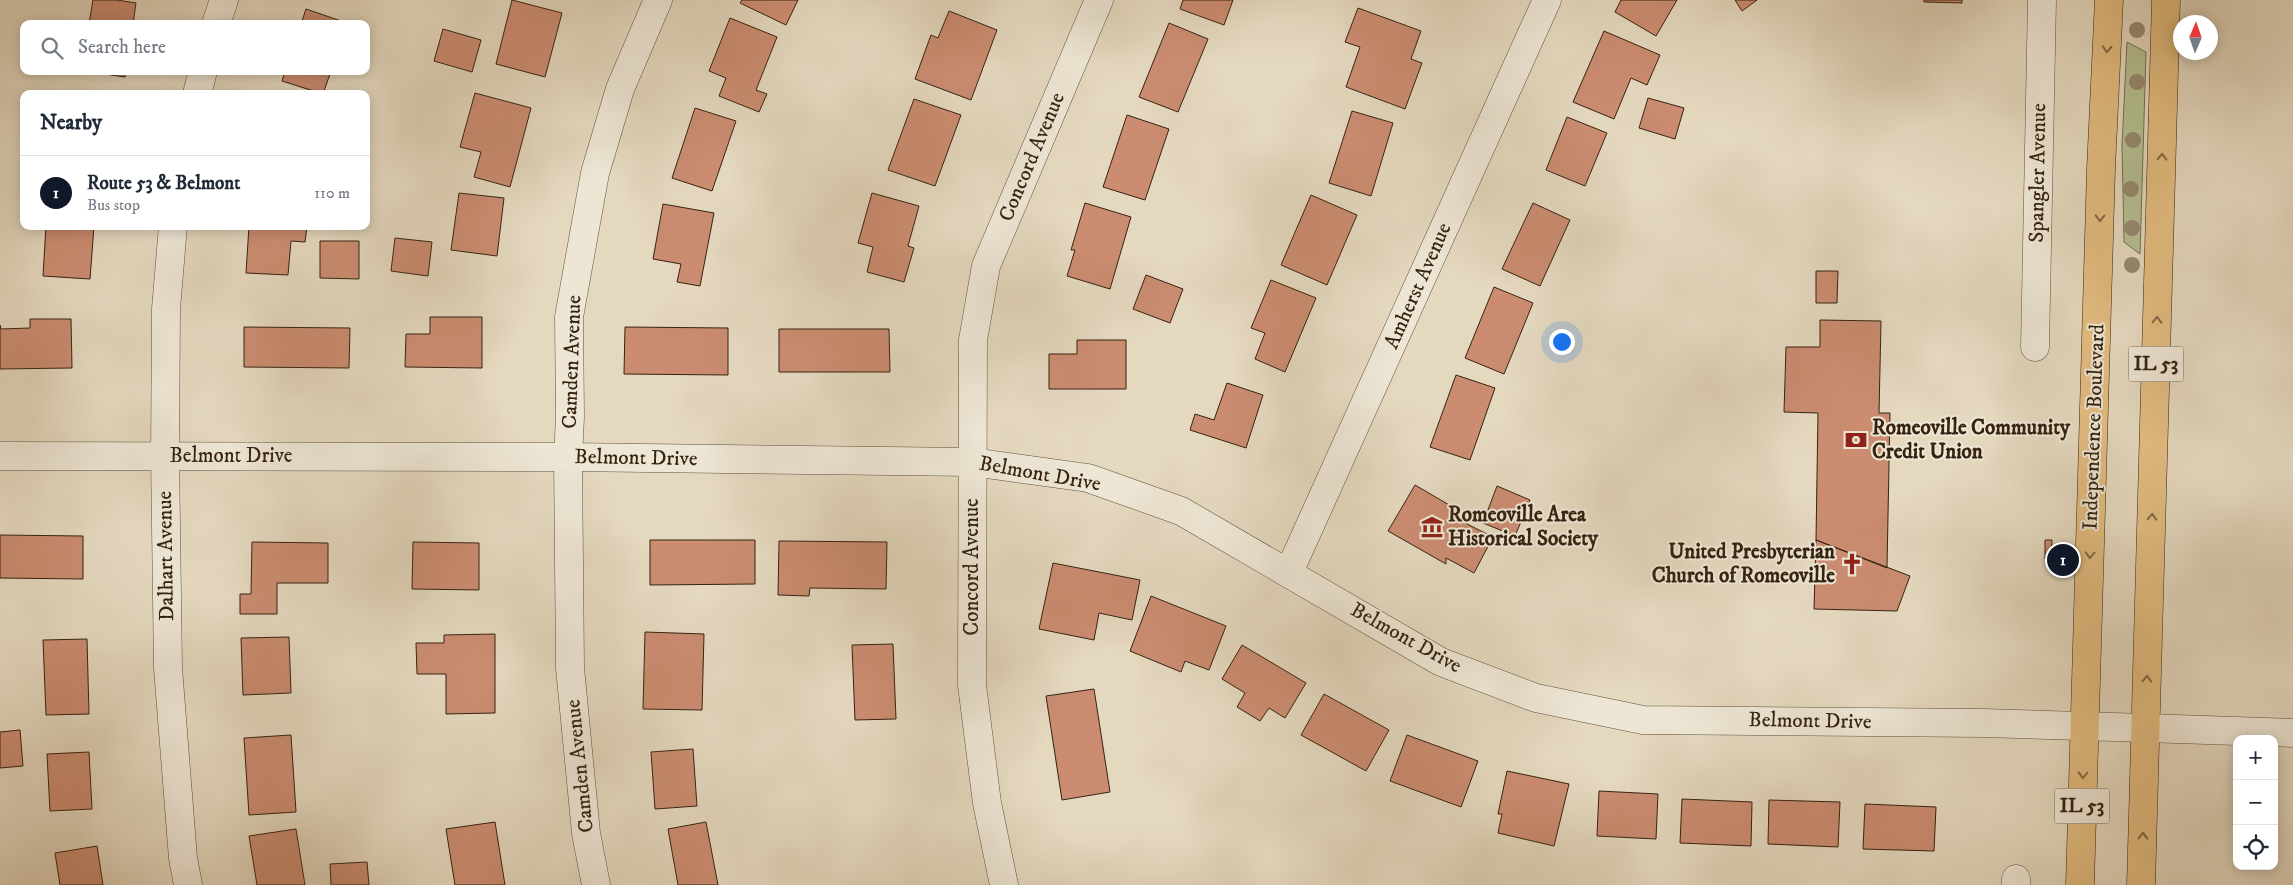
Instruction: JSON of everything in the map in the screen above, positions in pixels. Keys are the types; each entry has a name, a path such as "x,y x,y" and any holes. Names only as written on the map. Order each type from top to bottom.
{"main road":[{"name":"Independence Boulevard","path":"2080,885 2101,179 2109,0"},
{"name":"IL 53","path":"2141,885 2166,0"}],"street":[{"path":"217,20 224,0"},
{"name":"Camden Avenue","path":"596,885 586,833 570,668 568,457 570,317 595,173 620,89 658,0"},
{"name":"Concord Avenue","path":"1004,885 986,803 972,686 973,340 986,266 1099,0"},
{"name":"Amherst Avenue","path":"1289,572 1546,0"},
{"name":"Spangler Avenue","path":"2035,347 2042,0"},
{"path":"197,90 202,75"},
{"name":"Dalhart Avenue","path":"173,230 166,309 165,456 168,668 183,858 188,885"},
{"name":"Belmont Drive","path":"0,456 568,457 972,462 1088,478 1181,510 1441,662 1536,698 1643,720 2085,726 2293,733"}],"green space":[{"path":"2127,42 2146,52 2140,254 2124,242 2122,145"}],"building":[{"path":"93,0 117,0 136,3 134,20 90,20"},
{"path":"512,0 562,13 545,77 496,64"},
{"path":"742,0 798,0 786,25 740,3"},
{"path":"1183,0 1233,0 1224,25 1180,9"},
{"path":"1621,0 1677,0 1656,36 1615,12"},
{"path":"1735,0 1757,0 1742,11"},
{"path":"1924,0 1962,0 1962,3 1924,2"},
{"path":"1358,8 1421,31 1411,59 1422,63 1405,109 1346,87 1360,47 1345,42"},
{"path":"306,9 338,20 302,20"},
{"path":"949,11 997,30 971,100 915,79 931,35 938,38"},
{"path":"730,18 777,37 756,90 767,94 759,112 719,96 726,78 709,71"},
{"path":"1169,23 1208,39 1178,112 1139,97"},
{"path":"443,29 481,40 472,72 434,61"},
{"path":"1604,31 1660,55 1647,85 1631,78 1614,119 1573,102"},
{"path":"284,75 330,75 324,90 310,90 282,81"},
{"path":"475,93 531,108 510,187 474,177 481,152 460,147"},
{"path":"1648,98 1684,108 1675,139 1639,128"},
{"path":"914,99 961,115 935,186 888,170"},
{"path":"695,108 736,121 712,191 672,178"},
{"path":"1352,111 1393,123 1371,196 1329,183"},
{"path":"1127,115 1169,129 1145,200 1103,187"},
{"path":"1567,117 1607,133 1585,186 1546,170"},
{"path":"459,193 504,198 497,256 451,250"},
{"path":"872,193 919,206 908,246 914,248 904,282 867,272 873,247 858,243"},
{"path":"1311,195 1357,215 1327,285 1281,265"},
{"path":"1085,203 1131,217 1110,289 1067,276 1075,250 1071,250"},
{"path":"1533,203 1570,220 1540,286 1502,269"},
{"path":"663,204 714,213 700,286 677,282 681,264 653,259"},
{"path":"46,230 94,230 90,279 43,276"},
{"path":"249,230 306,230 305,242 291,241 288,275 246,273"},
{"path":"395,238 432,242 428,276 391,271"},
{"path":"320,241 359,241 359,279 320,278"},
{"path":"1816,271 1838,271 1837,303 1816,303"},
{"path":"1146,275 1183,289 1170,323 1133,309"},
{"path":"1271,280 1316,298 1285,372 1255,359 1265,333 1251,328"},
{"path":"1494,287 1533,303 1504,374 1465,358"},
{"path":"430,317 482,317 482,368 405,367 406,334 430,334"},
{"path":"30,319 71,319 72,368 0,369 0,325 1,329 30,328"},
{"path":"1820,320 1881,321 1879,413 1890,413 1887,568 1816,540 1818,413 1784,412 1786,347 1820,347"},
{"path":"244,327 350,328 349,368 244,367"},
{"path":"625,327 728,328 728,375 624,374"},
{"path":"779,329 889,329 890,372 779,372"},
{"path":"1077,340 1126,340 1126,389 1049,389 1049,354 1077,354"},
{"path":"1456,375 1495,388 1470,460 1430,447"},
{"path":"1227,383 1263,395 1246,448 1190,430 1195,414 1214,420"},
{"name":"Romeoville Area Historical Society","path":"1415,485 1468,516 1467,524 1493,537 1474,573 1446,558 1446,564 1388,531"},
{"path":"1497,486 1530,500 1515,536 1483,523"},
{"path":"0,535 83,536 83,579 0,578"},
{"path":"650,540 755,540 755,584 650,585"},
{"path":"1816,540 1910,576 1897,611 1814,609"},
{"path":"2045,540 2052,540 2051,559 2045,559"},
{"path":"779,541 887,542 886,589 810,588 809,596 778,595"},
{"path":"252,542 328,543 328,583 277,583 277,614 240,614 240,594 251,594"},
{"path":"413,542 479,543 479,590 412,589"},
{"path":"1053,563 1140,580 1132,620 1099,613 1094,640 1039,629"},
{"path":"1151,596 1226,626 1209,670 1185,661 1181,672 1130,651"},
{"path":"645,632 704,634 702,710 643,709"},
{"path":"495,634 495,713 446,714 446,674 417,674 416,643 444,643 444,635"},
{"path":"289,637 291,693 243,695 241,638"},
{"path":"87,639 89,714 46,715 43,640"},
{"path":"893,644 896,719 855,720 852,645"},
{"path":"1242,645 1306,683 1285,718 1269,708 1260,721 1237,707 1245,693 1222,679"},
{"path":"1094,689 1110,792 1062,800 1046,696"},
{"path":"1324,694 1389,730 1366,771 1301,735"},
{"path":"20,730 23,766 0,768 0,732"},
{"path":"291,735 296,812 249,815 244,738"},
{"path":"1407,735 1478,761 1461,807 1390,781"},
{"path":"693,749 697,806 655,809 651,752"},
{"path":"89,752 92,809 50,811 47,754"},
{"path":"1507,771 1569,784 1554,846 1498,833 1502,814 1498,814"},
{"path":"1599,791 1658,794 1656,839 1597,836"},
{"path":"1682,799 1752,802 1751,846 1680,843"},
{"path":"1769,800 1840,802 1838,847 1768,844"},
{"path":"1865,804 1936,807 1934,851 1863,849"},
{"path":"495,822 505,885 455,885 446,829"},
{"path":"706,822 718,885 678,885 668,829"},
{"path":"296,829 305,885 257,885 249,836"},
{"path":"97,846 103,885 60,885 55,853"},
{"path":"367,862 369,885 331,885 330,864"}],"place":[{"name":"Romeoville Community Credit Union","path":"1856,440"},
{"name":"Romeoville Area Historical Society","path":"1432,527"},
{"name":"Route 53 & Belmont","path":"2063,560"},
{"name":"United Presbyterian Church of Romeoville","path":"1852,564"}]}
